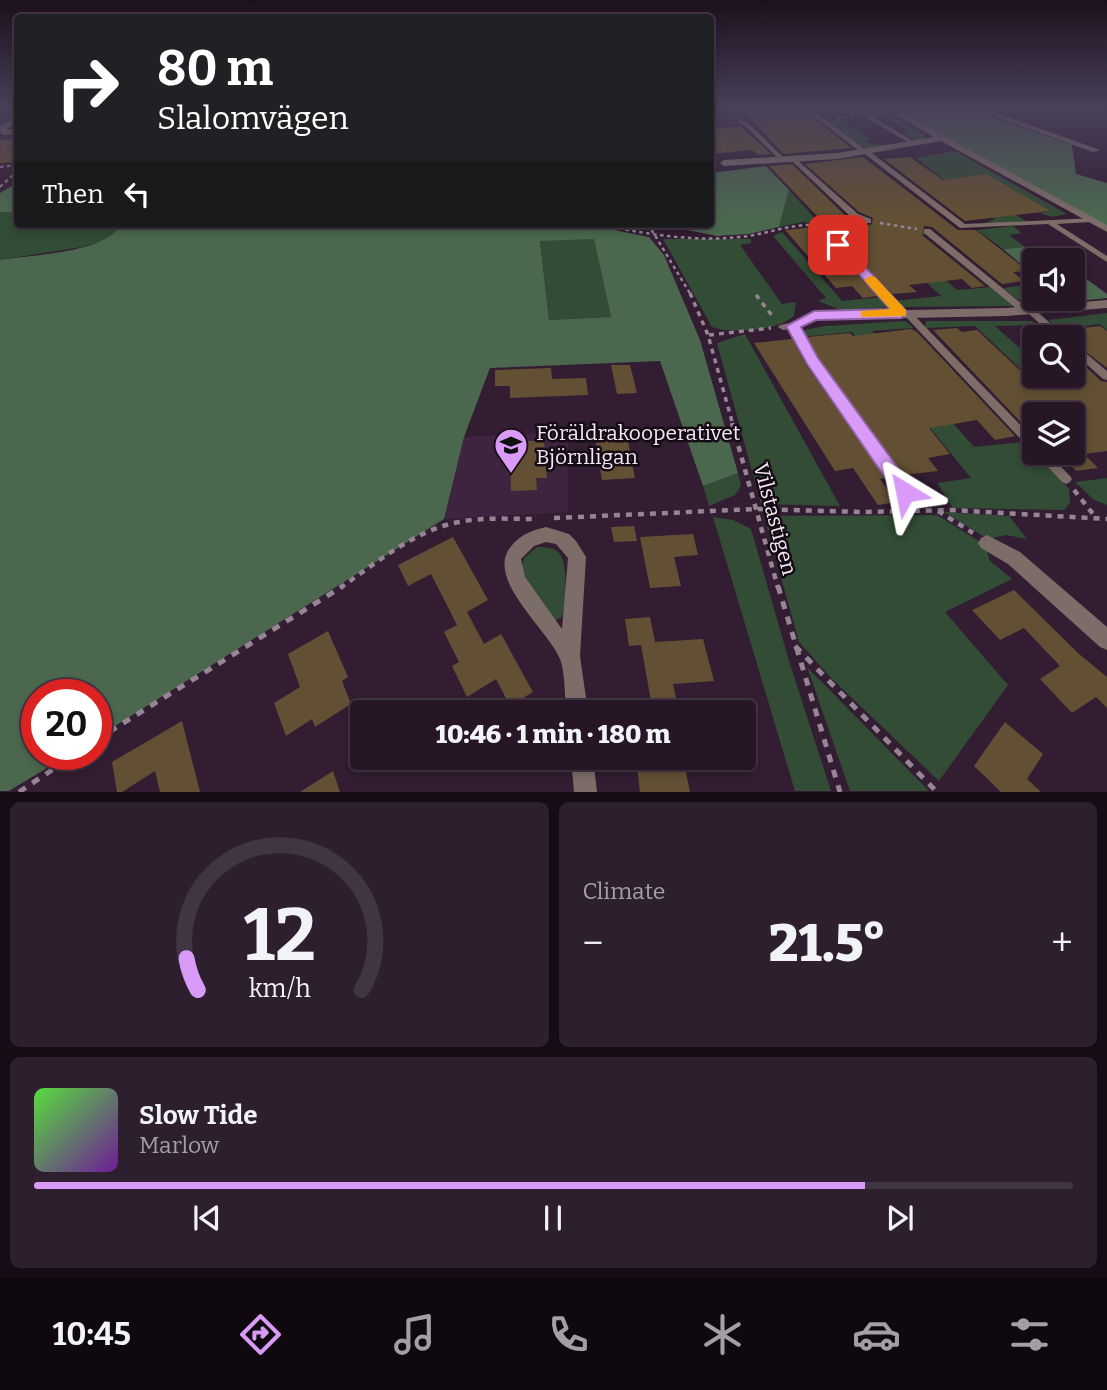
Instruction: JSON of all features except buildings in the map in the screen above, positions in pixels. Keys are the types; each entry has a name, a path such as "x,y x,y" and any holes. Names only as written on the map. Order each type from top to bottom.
{"street":[{"path":"724,163 866,152 909,145"},
{"path":"956,145 1107,229"},
{"path":"1081,145 1096,150"},
{"path":"1085,306 1107,304"},
{"path":"814,316 1028,311"},
{"path":"570,656 516,580 512,557 523,542 541,534 558,535 570,543 577,557 570,656 575,700"},
{"path":"987,542 1014,558 1107,640"},
{"path":"583,770 586,792"}],"lane":[{"path":"768,145 783,160"},
{"path":"856,145 963,226 1091,220"},
{"path":"793,159 855,216 868,221"},
{"path":"1050,223 1107,260"},
{"path":"822,228 1022,434"},
{"path":"927,232 1022,306"},
{"path":"1028,311 1046,325"},
{"path":"814,316 788,326 905,492"},
{"path":"1085,358 1107,377"},
{"path":"1052,465 1066,480"}],"path":[{"path":"0,187 14,174"},
{"path":"868,221 927,232"},
{"path":"617,228 656,236 719,239 764,234 795,225 822,228"},
{"name":"Vilstastigen","path":"651,228 691,295 708,335 794,645 840,792"},
{"path":"755,295 788,326"},
{"path":"708,335 788,326"},
{"path":"1066,480 1097,519"},
{"path":"551,518 756,509 863,512 936,510 1107,519"},
{"path":"936,510 987,542"},
{"path":"112,729 310,608 402,547 434,530 459,522 540,519"},
{"path":"794,645 937,792"},
{"path":"19,792 52,770"}],"shaded area":[{"name":"Föräldrakooperativet Björnligan","path":"561,432 568,437 568,512 444,519 464,437"}],"green space":[{"path":"859,145 885,146 865,149"},
{"path":"960,145 1072,145 1076,174 1107,183 1107,226"},
{"path":"955,151 1067,214 1052,217 1040,213 1049,211 957,179 1026,221 980,225 995,219 916,158"},
{"path":"766,166 789,190 779,227 749,234 717,236 678,228 714,228 714,173"},
{"path":"14,185 14,213 0,212 0,193"},
{"path":"789,190 821,225 803,222 779,227"},
{"path":"0,212 14,213 14,228 119,228 107,240 82,247 0,260"},
{"path":"866,225 925,231 929,234 897,238 957,290 991,287 1014,306 897,307 894,301 941,296"},
{"path":"1013,226 1022,233 1009,235 1025,247 1003,249 977,230"},
{"path":"117,228 604,228 649,237 664,255 700,340 738,473 703,486 660,361 490,368 464,437 444,519 112,728 112,679 21,679 21,770 44,770 9,791 0,791 0,260 85,247 113,234","holes":["594,239 611,317 549,320 540,241"]},
{"path":"782,232 842,301 882,297 891,307 841,310 818,301 826,298 773,236"},
{"path":"594,238 611,317 549,320 540,240"},
{"path":"663,239 751,239 751,243 740,245 782,304 796,302 794,316 777,325 754,330 712,327"},
{"path":"1025,247 1026,248 1022,248 1022,265 1003,249"},
{"path":"1085,278 1107,294 1107,298 1085,300"},
{"path":"1022,286 1022,301 1020,300 1003,288"},
{"path":"1107,313 1107,330 1099,324 1053,325 1049,320"},
{"path":"905,321 914,328 872,331 974,447 1022,442 1022,465 1046,465 1069,489 1070,503 1064,510 953,508 937,483 971,478 852,332 800,337 805,330 825,326"},
{"path":"926,321 1031,321 1041,325 995,326 1022,350 1022,370 975,326 925,328"},
{"path":"745,334 840,506 761,504 717,343"},
{"path":"1040,388 1064,388 1080,402 1055,402"},
{"path":"1085,406 1107,426 1107,451 1085,430"},
{"path":"738,473 741,486 735,495 709,506 703,486"},
{"path":"1107,478 1107,505 1094,500 1075,482"},
{"path":"944,512 1009,516 1027,539 1006,535 988,539"},
{"path":"937,515 985,545 990,561 1012,579 945,612 1008,685 939,781 832,679 799,642 764,516"},
{"path":"713,517 733,520 751,529 790,664 831,791 795,791"},
{"path":"537,547 556,550 564,564 566,583 563,611 562,617 555,620 521,572 524,558"},
{"path":"807,667 929,791 850,791"}],"slow traffic":[{"path":"866,314 901,313 870,280"}],"place":[{"name":"Föräldrakooperativet Björnligan","path":"511,475"}],"route":[{"path":"838,245 901,313 814,316 793,326 812,361 905,492"}]}
